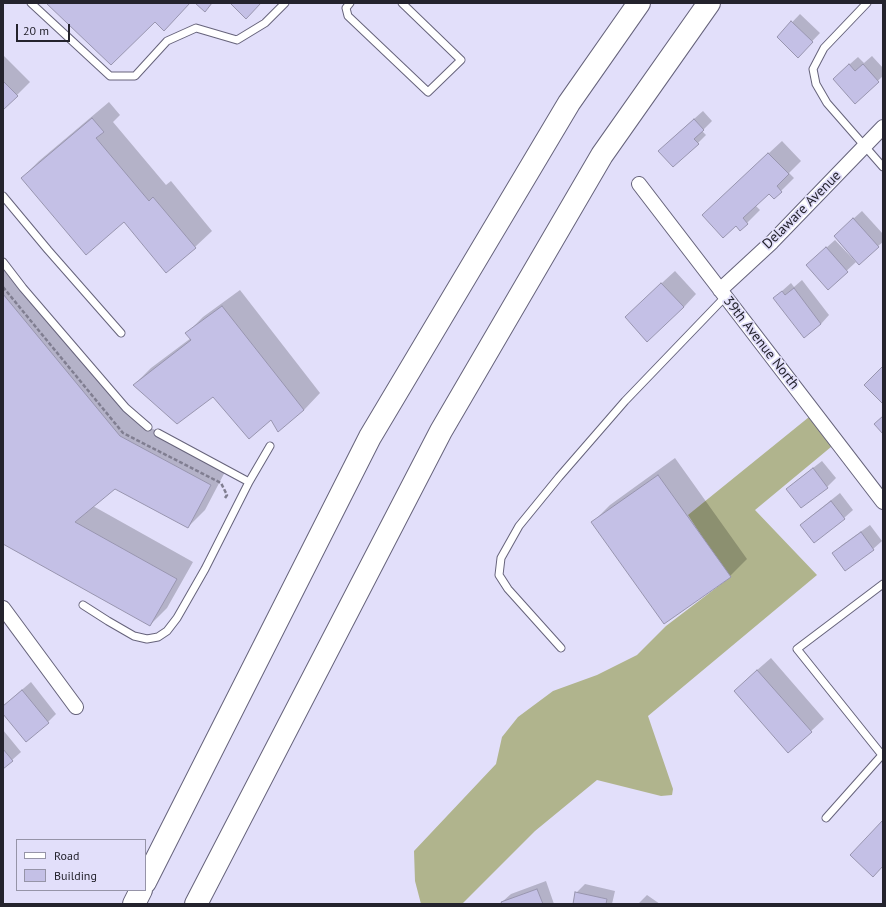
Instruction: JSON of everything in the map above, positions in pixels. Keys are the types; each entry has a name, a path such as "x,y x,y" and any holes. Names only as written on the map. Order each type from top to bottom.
{"highway":[{"path":"146,880 370,437 569,103 639,3"},
{"path":"196,904 441,431 602,155 709,3"},
{"path":"134,904 140,891"}],"street":[{"name":"Delaware Avenue","path":"723,294 883,127"},
{"name":"39th Avenue North","path":"639,184 883,502"},
{"path":"3,608 76,707"}],"lane":[{"path":"31,3 110,76 135,76 167,42 196,28 237,40 265,23 285,3"},
{"path":"350,3 346,8 348,16 428,92 461,60 402,3"},
{"path":"867,3 824,48 813,69 816,84 827,104 883,168"},
{"path":"3,196 121,333"},
{"path":"3,262 32,299 126,408 148,427"},
{"path":"561,648 508,589 500,575 501,558 519,526 559,477 625,401 723,294"},
{"path":"158,433 249,482"},
{"path":"83,605 134,636 147,638 158,637 167,631 177,618 205,569 249,482 270,446"},
{"path":"826,818 882,754 797,649 883,584"}],"green space":[{"path":"814,413 837,442 755,510 817,575 648,716 673,789 672,795 661,796 597,780 535,831 462,904 421,904 415,881 414,851 496,764 502,737 518,717 553,691 597,675 637,655 666,626 729,578 688,515"}],"building":[{"path":"46,3 190,3 164,31 155,22 111,65"},
{"path":"195,3 212,3 205,12"},
{"path":"230,3 261,3 246,19"},
{"path":"791,21 813,42 798,58 777,37"},
{"path":"849,64 855,71 863,64 879,82 855,104 833,79"},
{"path":"3,81 18,96 3,110"},
{"path":"92,118 104,132 96,138 149,201 153,197 196,248 166,273 124,222 86,255 21,178"},
{"path":"694,119 704,130 694,139 699,144 673,167 658,151"},
{"path":"768,153 789,174 777,186 782,192 774,199 769,194 743,218 748,224 740,231 736,226 723,238 702,215"},
{"path":"853,218 879,247 859,265 834,236"},
{"path":"826,247 848,272 828,290 806,265"},
{"path":"661,283 684,307 647,342 625,317"},
{"path":"794,288 821,324 804,338 773,298 782,291 785,295"},
{"path":"3,294 120,436 211,485 188,528 115,489 75,522 177,579 150,626 3,544"},
{"path":"222,306 304,410 278,432 271,420 249,439 213,397 177,424 133,385 191,340 185,333"},
{"path":"883,366 883,404 864,385"},
{"path":"883,416 883,434 874,424"},
{"path":"813,468 828,488 801,508 786,489"},
{"path":"658,475 731,577 664,624 591,522"},
{"path":"831,501 845,519 814,543 800,525"},
{"path":"861,532 874,550 845,571 832,553"},
{"path":"757,670 812,732 788,753 734,691"},
{"path":"22,690 49,723 26,742 3,714 3,706"},
{"path":"3,749 13,761 3,769"},
{"path":"883,820 883,866 873,877 850,855"},
{"path":"537,889 543,904 502,904 501,902"},
{"path":"575,892 607,899 606,904 573,904"}]}
